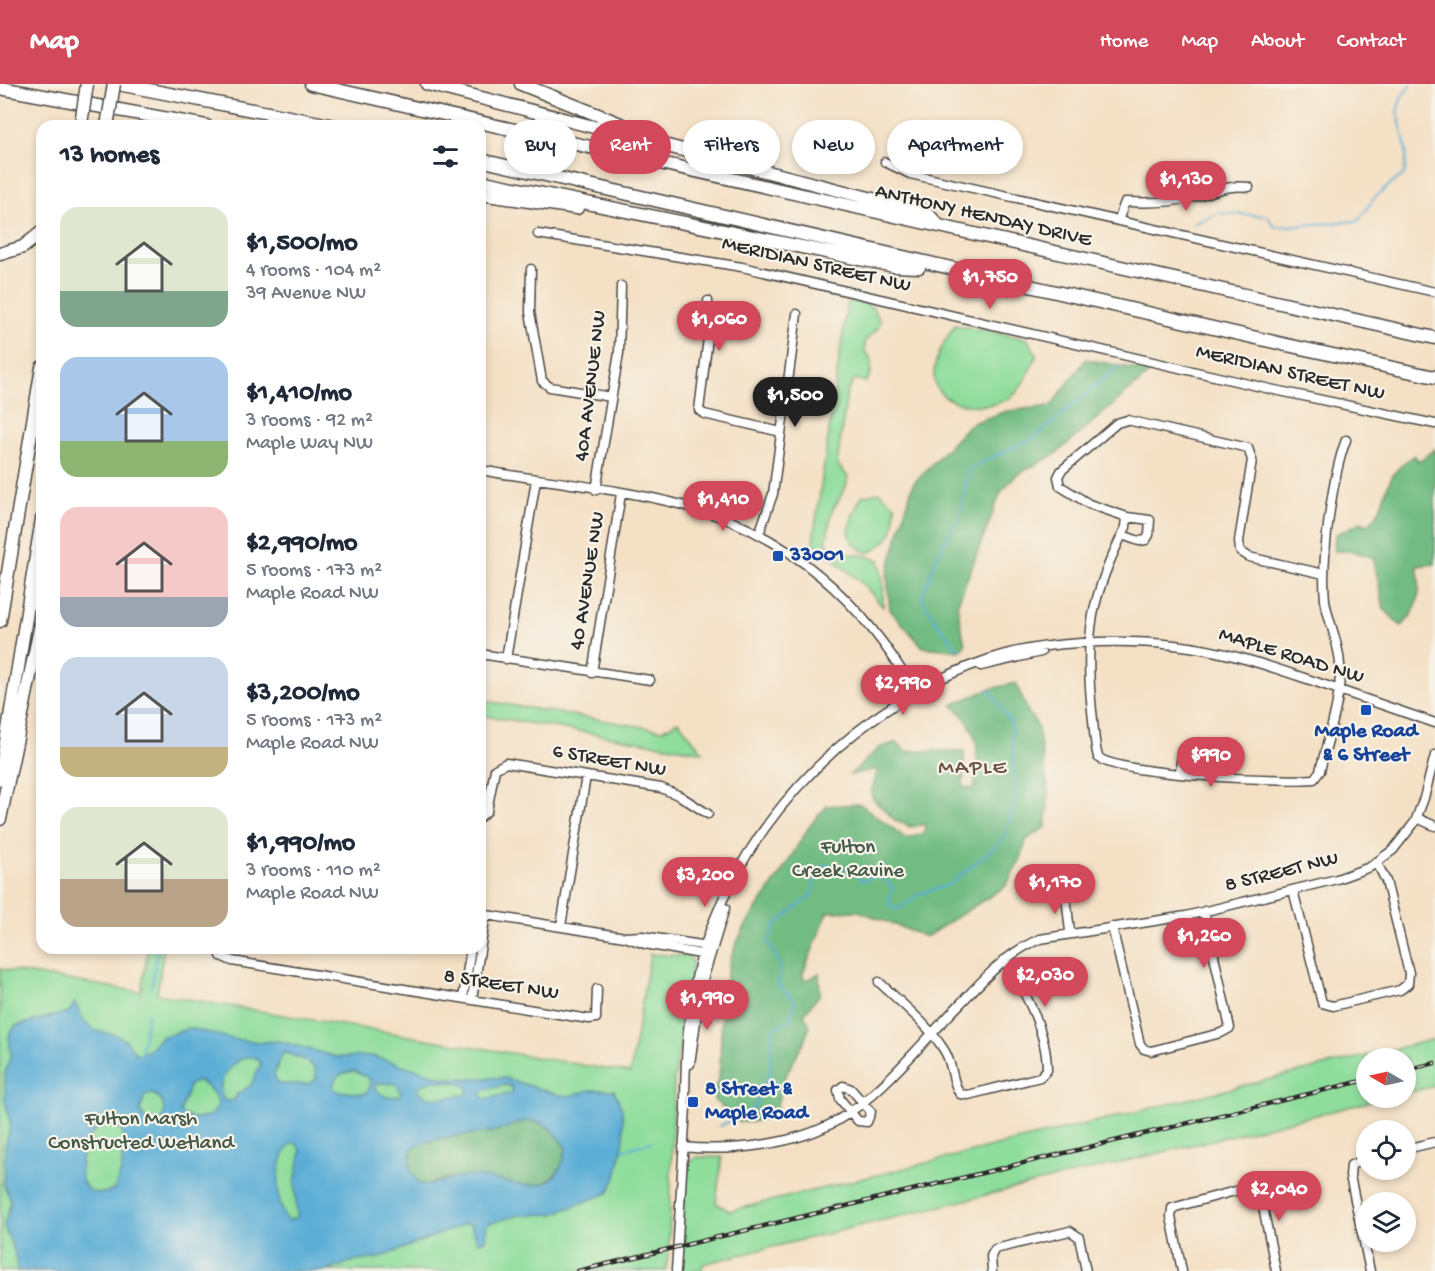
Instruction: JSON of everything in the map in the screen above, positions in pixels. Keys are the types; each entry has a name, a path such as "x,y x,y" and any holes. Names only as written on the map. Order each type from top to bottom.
{"highway":[{"path":"82,120 87,84"},
{"path":"108,120 116,84 304,120"},
{"name":"ANTHONY HENDAY DRIVE","path":"311,84 470,120"},
{"path":"427,84 927,213 939,226"},
{"path":"521,84 682,148"},
{"path":"0,88 173,120"},
{"path":"0,94 35,94"},
{"path":"151,116 164,120"},
{"name":"ANTHONY HENDAY DRIVE","path":"486,124 1435,338"},
{"path":"486,161 1435,377"},
{"path":"486,182 894,266 950,268"},
{"path":"486,195 664,223 702,226"},
{"path":"0,254 23,247 36,237"},
{"path":"0,621 36,403"},
{"path":"0,779 36,556"},
{"path":"0,819 36,648"}],"street":[{"path":"885,162 910,174 1435,292"},
{"path":"1118,221 1125,202 1162,202 1189,198 1227,187 1250,188"},
{"name":"MERIDIAN STREET NW","path":"538,234 762,271 1270,389 1435,424"},
{"path":"531,268 531,321 544,384 550,387 611,397"},
{"name":"40A AVENUE NW","path":"596,490 620,341 621,286"},
{"path":"708,301 710,330 699,410 704,414 781,432"},
{"path":"759,534 773,494 797,314"},
{"path":"1122,535 1141,541 1149,535 1148,518 1127,517 1074,497 1060,486 1058,477 1063,469 1121,420 1130,420 1243,446 1251,451 1252,460 1239,541 1240,551 1248,556 1324,574"},
{"path":"1127,517 1122,535 1097,590 1089,643 1089,680 1097,754 1100,759 1180,773 1311,779 1318,775 1340,690 1340,658 1328,616 1324,574 1339,463 1346,440"},
{"path":"486,471 687,506 759,534 806,564 847,599 880,638 915,693"},
{"path":"506,659 536,480"},
{"name":"40 AVENUE NW","path":"592,673 621,494"},
{"name":"MAPLE ROAD NW","path":"676,1271 685,1112 696,1014 707,950 737,875 781,808 814,771 854,735 915,693 960,671 1062,646 1089,643 1147,643 1205,649 1254,661 1435,723"},
{"path":"486,655 650,680"},
{"path":"1180,773 1182,750 1189,745 1195,750 1194,774"},
{"name":"8 STREET NW","path":"683,1147 728,1149 765,1144 822,1128 850,1112 863,1102 1004,960 1021,947 1040,939 1070,932 1204,911 1349,875 1377,863 1399,843 1417,818 1435,755"},
{"name":"6 STREET NW","path":"486,812 493,773 498,765 506,763 668,790 708,814"},
{"path":"561,926 586,776"},
{"path":"1417,818 1435,826"},
{"path":"1293,890 1319,998 1325,1005 1333,1006 1400,990 1408,984 1408,973 1389,892 1377,863"},
{"path":"1066,896 1070,932"},
{"path":"1112,927 1140,1044 1144,1049 1156,1050 1221,1034 1230,1028 1204,911"},
{"path":"486,914 625,937 642,936 707,950"},
{"name":"8 STREET NW","path":"222,954 223,958 582,1018 596,1018 597,989"},
{"path":"468,999 471,954"},
{"path":"468,999 476,954"},
{"path":"879,982 931,1034 947,1054 960,1094 968,1095 1040,1077 1047,1070 1035,1018 1020,986 1004,960"},
{"path":"839,1088 849,1088 863,1102 871,1114 867,1122 858,1121 850,1112 838,1096 839,1088"},
{"path":"1416,1147 1435,1142"},
{"path":"1356,1163 1352,1165 1350,1176 1371,1271"},
{"path":"1182,1271 1171,1210 1182,1204 1247,1187 1255,1188 1261,1197 1276,1271"},
{"path":"992,1271 991,1256 999,1248 1067,1232 1076,1233 1086,1271"}],"green space":[{"path":"855,297 873,308 880,321 878,328 865,341 865,352 871,358 871,374 866,382 855,379 847,392 837,464 848,477 846,487 832,511 826,542 836,553 863,555 879,560 883,580 883,607 865,586 813,542 847,304"},
{"path":"955,325 1027,339 1037,355 1014,395 993,404 980,405 966,405 944,396 937,387 934,376 936,362"},
{"path":"1086,359 1151,372 1056,454 1016,475 1001,492 957,605 965,645 960,651 923,647 890,610 887,575 913,484 970,424 1007,411 1051,406"},
{"path":"1435,449 1435,564 1417,566 1418,599 1412,614 1401,626 1384,609 1373,557 1351,551 1334,551 1335,535 1361,522 1368,525 1378,513 1389,482 1397,469 1414,455 1419,461"},
{"path":"879,492 895,505 893,529 888,539 869,553 853,543 849,529 862,496"},
{"name":"Fulton Creek Ravine","path":"1016,683 1029,714 1037,724 1049,795 1046,827 1026,840 1022,856 1006,886 926,937 859,911 828,912 803,973 803,978 808,980 819,973 820,994 804,1014 810,1026 783,1081 775,1114 752,1122 739,1122 714,1100 714,1088 719,1079 725,983 733,952 749,920 808,829 827,806 860,804 907,839 924,833 925,824 911,827 896,821 873,799 871,793 878,769 850,775 879,748 897,742 905,751 964,751 963,787 974,789 977,764 976,743 969,724 952,705 989,689"},
{"path":"486,701 662,730 678,721 703,752 486,716"},
{"name":"Fulton Marsh Constructed Wetland","path":"147,954 163,954 157,994 630,1073 650,954 689,956 693,963 674,1080 669,1247 666,1271 0,1271 0,969 141,992"},
{"path":"1435,1039 1435,1086 1416,1091 1416,1048 1398,1048"},
{"path":"1356,1058 1356,1105 703,1264 702,1271 681,1271 685,1166 696,1157 722,1157 716,1203 729,1211"},
{"path":"526,1121 545,1125 566,1148 563,1165 549,1181 525,1188 499,1180 448,1178 425,1185 418,1183 410,1168 411,1148 421,1143 494,1131"}],"water":[{"name":"Fulton Marsh Constructed Wetland","path":"75,1003 84,1022 96,1031 116,1035 127,1041 136,1054 146,1052 161,1037 190,1028 233,1039 259,1042 279,1041 337,1057 372,1056 446,1078 505,1078 559,1095 569,1096 590,1090 614,1090 622,1109 624,1139 616,1178 608,1193 553,1214 520,1215 487,1224 485,1240 478,1242 470,1224 465,1224 379,1258 350,1262 327,1271 17,1271 15,1253 4,1227 11,1200 4,1186 5,1146 11,1125 5,1102 5,1072 11,1055 9,1036 15,1026 69,1012","holes":["283,1052 304,1060 313,1067 316,1079 309,1084 278,1084 274,1075","246,1057 254,1057 261,1063 251,1085 236,1095 235,1100 225,1101 222,1095 222,1082 234,1065","354,1071 370,1079 368,1091 363,1094 336,1091 333,1087 334,1083 343,1073","199,1081 212,1091 217,1100 217,1108 206,1117 188,1117 180,1112 190,1084","432,1081 456,1082 467,1086 468,1092 465,1095 440,1098 427,1097 418,1090 420,1086","376,1083 397,1084 400,1096 386,1097 375,1089","503,1085 511,1086 513,1093 482,1098 482,1091","153,1094 162,1103 164,1116 158,1122 146,1120 140,1111 145,1095","526,1121 545,1125 554,1132 566,1148 561,1166 553,1178 543,1184 517,1184 473,1176 431,1184 418,1183 410,1168 411,1149 441,1138 494,1131","103,1125 114,1126 122,1130 122,1161 120,1176 114,1190 99,1193 88,1189 82,1181 80,1169 82,1156 94,1132","292,1143 297,1144 301,1152 295,1182 297,1217 288,1221 280,1204 278,1182 282,1159"]}],"waterway":[{"path":"1193,224 1218,213 1267,216 1275,227 1358,221 1375,197 1404,174 1406,150 1398,108 1404,93 1412,84"},
{"path":"960,651 933,618 922,597 936,559 960,515 969,469 1037,436 1119,366"},
{"path":"720,1126 753,1110 770,1072 773,1029 791,1019 795,1001 778,985 781,965 768,943 775,925 813,894 815,872 824,865 830,865 850,870 862,881 879,875 893,887 888,904 892,908 901,908 919,894 949,885 998,844 1006,832 1015,800 1012,725 989,689"},
{"path":"151,988 157,954"},
{"path":"141,1053 148,1013"},
{"path":"623,1150 652,1142"}],"railway":[{"path":"1416,1068 1435,1063"},
{"path":"578,1271 1356,1082"}],"place":[{"name":"33001","path":"778,556"},
{"name":"Maple Road & 6 Street","path":"1366,710"},
{"name":"8 Street & Maple Road","path":"693,1102"}],"district":[{"name":"MAPLE","path":"973,769"}]}
